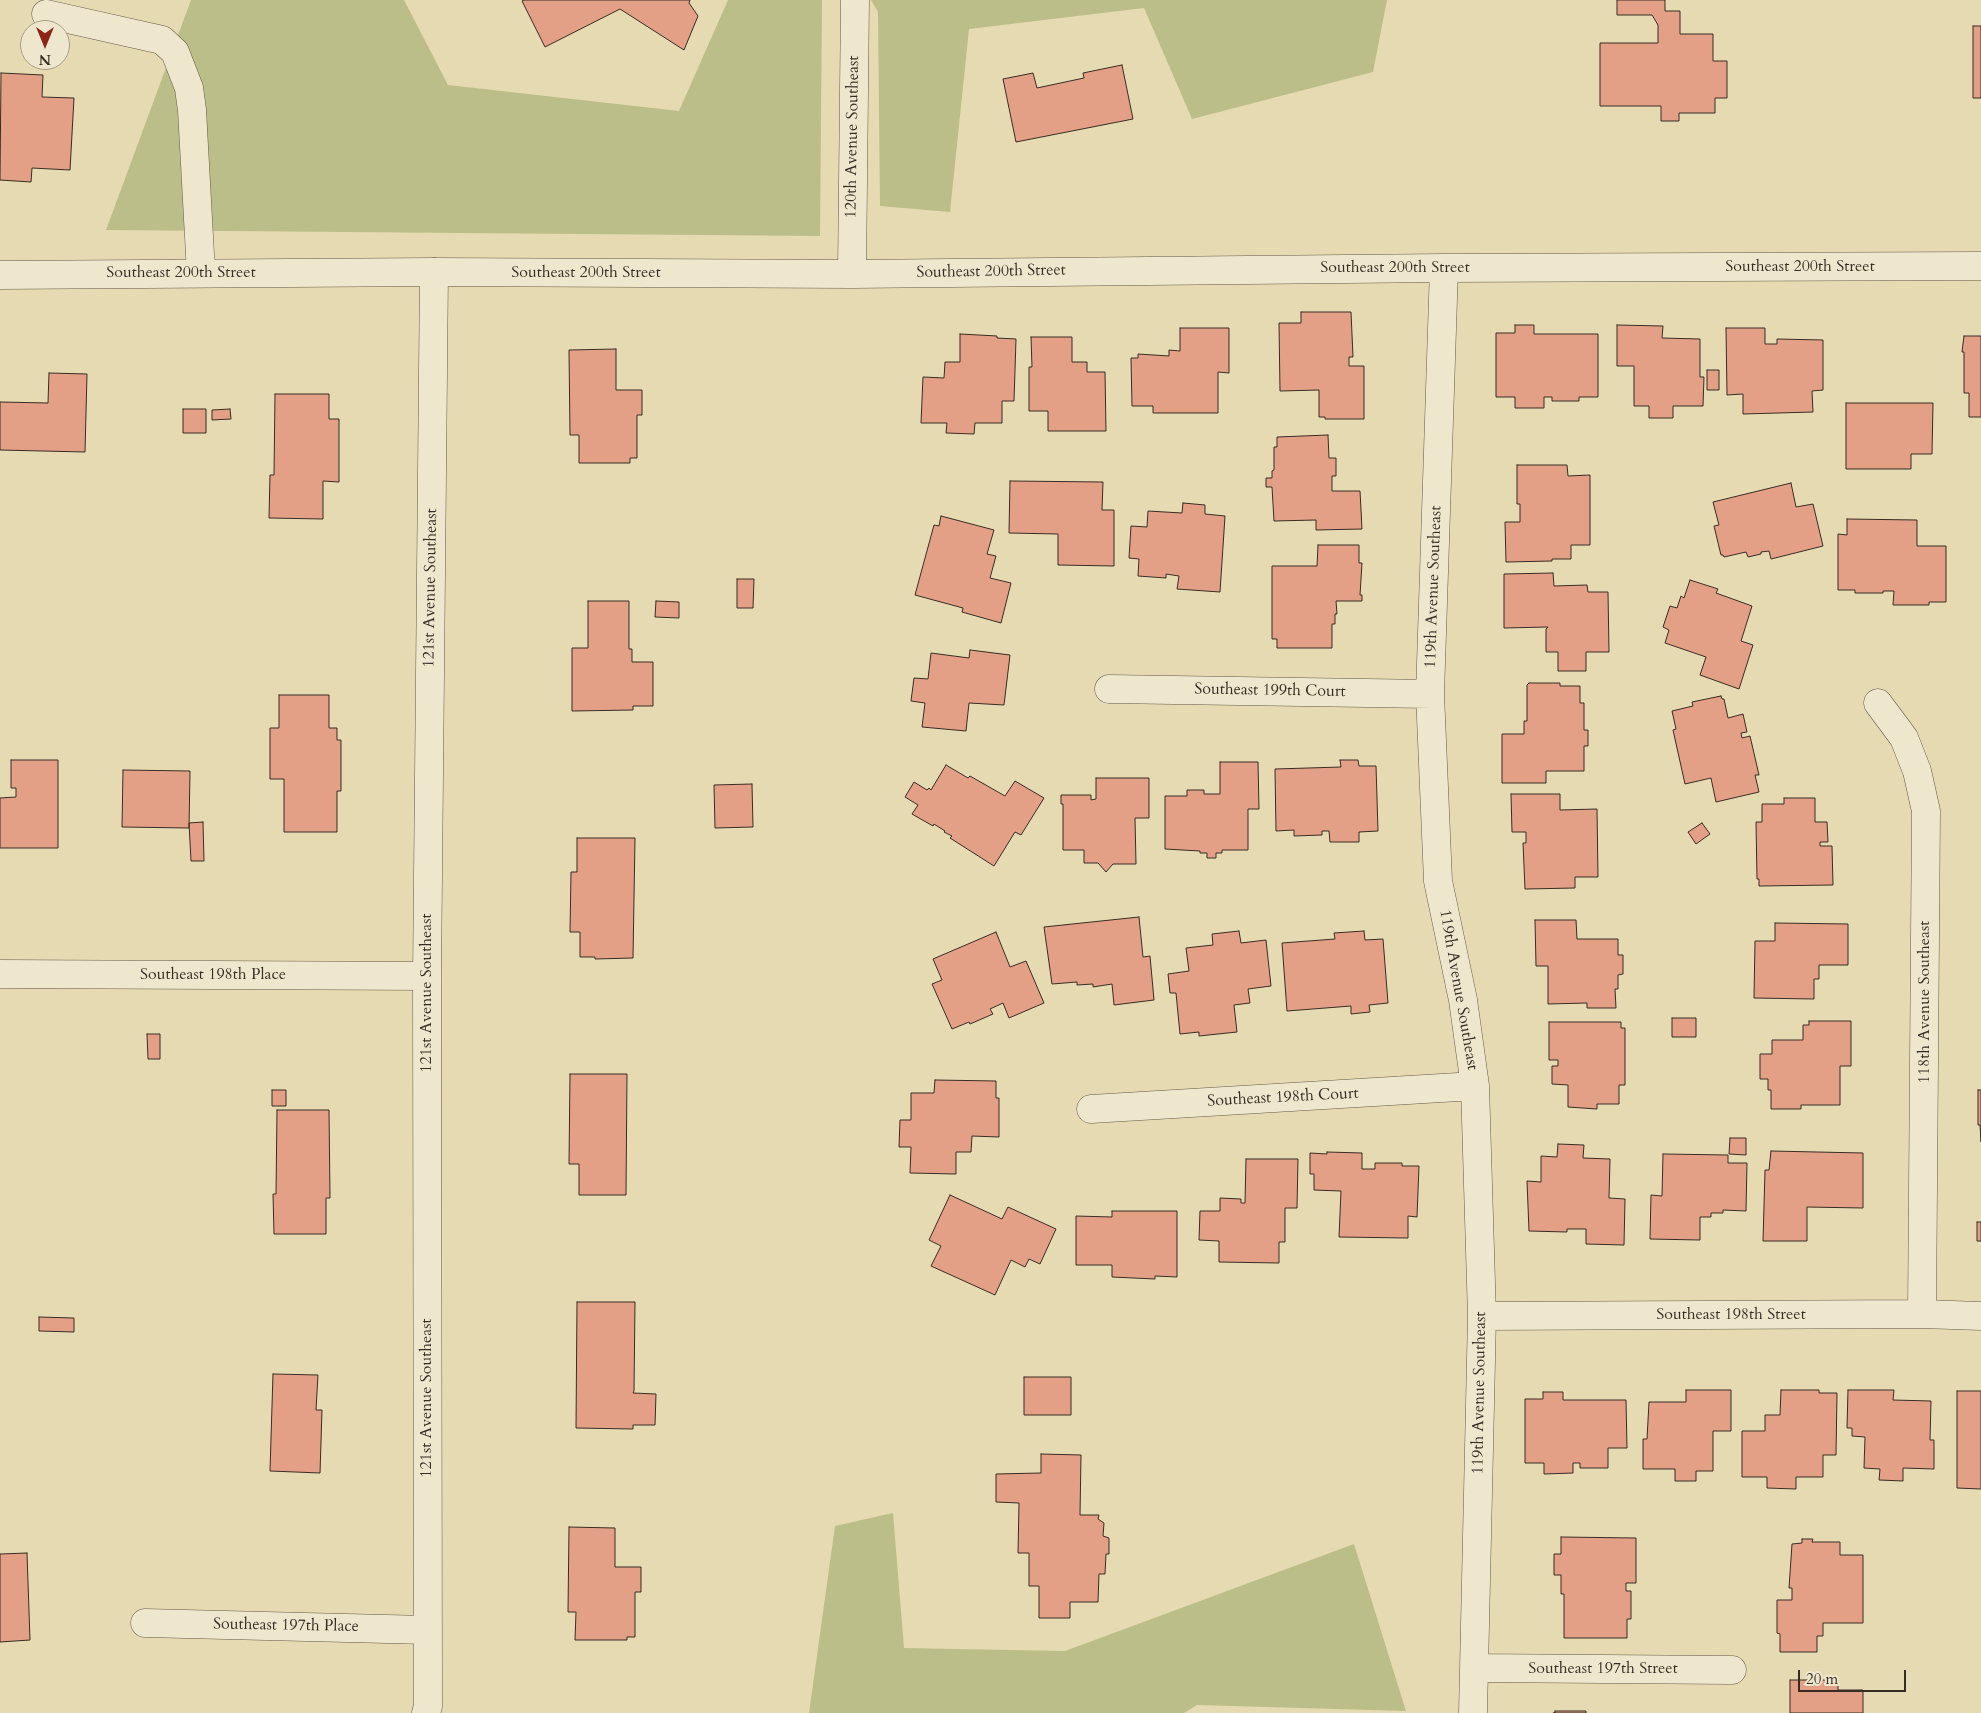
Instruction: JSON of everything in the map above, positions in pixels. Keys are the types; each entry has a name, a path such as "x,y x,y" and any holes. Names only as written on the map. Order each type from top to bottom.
{"street":[{"name":"120th Avenue Southeast","path":"852,274 855,0"},
{"path":"46,14 162,40 175,52 189,88 192,110 201,273"},
{"name":"Southeast 200th Street","path":"0,274 434,272 852,274 1444,268 1981,266"},
{"name":"119th Avenue Southeast","path":"1444,268 1430,694 1438,881 1462,1000 1475,1086 1482,1316 1473,1713"},
{"name":"121st Avenue Southeast","path":"426,1713 428,1706 427,976 434,272"},
{"name":"Southeast 199th Court","path":"1109,688 1430,694"},
{"name":"118th Avenue Southeast","path":"1878,703 1904,738 1917,770 1926,811 1922,1314"},
{"name":"Southeast 198th Place","path":"0,974 427,976"},
{"name":"Southeast 198th Court","path":"1092,1109 1475,1086"},
{"name":"Southeast 198th Street","path":"1482,1316 1922,1314 1981,1316"},
{"name":"Southeast 197th Place","path":"145,1623 427,1630"},
{"name":"Southeast 197th Street","path":"1474,1668 1732,1670"}],"green space":[{"path":"191,0 404,0 448,85 679,111 728,0 822,0 820,236 106,230"},
{"path":"871,0 1387,0 1373,72 1192,119 1144,8 969,29 950,212 880,206 878,12"},
{"path":"893,1513 904,1648 1065,1651 1354,1544 1406,1711 1197,1705 1184,1713 809,1713 835,1526"}],"building":[{"path":"690,0 689,3 698,16 684,50 620,9 545,47 522,1"},
{"path":"1617,0 1665,0 1665,11 1680,11 1680,34 1713,34 1713,61 1727,61 1727,98 1715,98 1715,113 1679,113 1679,121 1661,121 1661,106 1600,106 1600,43 1658,43 1658,25 1652,15 1617,15"},
{"path":"1973,26 1981,26 1981,98 1973,98"},
{"path":"1122,65 1133,119 1016,142 1003,79 1033,73 1037,88 1084,78 1083,73"},
{"path":"1,73 43,75 42,97 74,98 70,170 32,168 31,182 0,180"},
{"path":"1301,312 1351,312 1353,357 1349,357 1349,366 1364,366 1364,419 1325,419 1325,417 1319,417 1319,390 1280,391 1279,323 1301,323"},
{"path":"1515,325 1534,325 1534,334 1598,334 1598,397 1579,397 1579,401 1552,401 1552,397 1544,397 1544,408 1515,408 1515,397 1496,397 1496,333 1515,333"},
{"path":"1617,325 1663,326 1662,338 1700,339 1700,377 1704,377 1703,406 1673,406 1673,418 1649,418 1649,406 1634,406 1634,366 1617,366"},
{"path":"1180,328 1229,328 1229,373 1218,372 1218,413 1153,413 1153,406 1132,406 1131,358 1138,358 1138,354 1169,356 1169,350 1180,351"},
{"path":"1726,328 1765,328 1765,344 1777,344 1777,339 1823,340 1823,390 1812,391 1813,412 1743,414 1743,394 1727,395"},
{"path":"960,334 1016,339 1014,401 1002,401 1002,423 975,423 974,434 946,433 947,423 921,423 923,377 944,378 945,362 960,362"},
{"path":"1964,336 1981,336 1981,417 1969,417 1969,393 1964,393 1964,352 1962,352"},
{"path":"1031,337 1072,337 1072,362 1087,362 1087,372 1105,372 1106,431 1048,431 1048,411 1029,411 1029,367 1032,367"},
{"path":"616,349 616,390 642,390 642,415 637,415 637,458 630,458 630,463 579,463 579,435 570,435 569,350"},
{"path":"1707,370 1719,370 1719,390 1707,390"},
{"path":"49,373 87,374 85,452 0,450 0,402 48,403"},
{"path":"275,394 329,394 329,419 339,419 339,482 323,481 323,519 269,518 270,475 274,475"},
{"path":"1846,403 1933,403 1932,454 1911,454 1911,469 1846,469"},
{"path":"183,409 206,409 206,433 183,433"},
{"path":"230,409 231,419 212,420 212,410"},
{"path":"1328,435 1329,458 1336,458 1336,476 1332,476 1332,491 1360,491 1362,529 1316,530 1316,520 1274,521 1272,487 1266,487 1266,478 1272,478 1274,447 1277,447 1277,437"},
{"path":"1517,465 1567,465 1568,476 1590,475 1590,545 1571,545 1571,559 1506,562 1505,522 1520,522 1520,504 1517,504"},
{"path":"1010,481 1103,482 1102,510 1114,510 1114,566 1058,565 1058,534 1009,533"},
{"path":"1791,483 1796,507 1813,504 1823,546 1771,559 1769,551 1748,557 1746,552 1724,557 1721,555 1714,526 1719,525 1713,502"},
{"path":"1183,503 1205,505 1205,514 1225,516 1220,592 1177,589 1179,576 1166,574 1166,578 1138,576 1139,559 1129,558 1131,526 1147,527 1148,511 1182,513"},
{"path":"941,516 994,530 987,554 996,556 990,578 1011,583 1001,623 962,612 963,608 915,595 934,525 939,526"},
{"path":"1847,519 1917,520 1917,546 1946,546 1946,602 1929,602 1929,605 1893,605 1894,591 1855,593 1855,590 1838,590 1838,534 1847,535"},
{"path":"1318,545 1359,545 1359,563 1362,563 1360,595 1362,595 1362,601 1336,601 1337,614 1335,614 1335,624 1332,624 1332,648 1277,648 1277,639 1272,639 1272,566 1317,566"},
{"path":"1553,573 1554,586 1587,585 1588,592 1608,592 1609,652 1586,652 1586,671 1558,671 1558,652 1546,652 1546,629 1548,627 1504,628 1504,574"},
{"path":"737,579 754,579 753,608 737,608"},
{"path":"1690,580 1718,589 1716,593 1752,606 1741,641 1753,645 1739,689 1700,675 1706,657 1665,643 1669,630 1663,627 1670,606 1677,608 1681,596 1684,598"},
{"path":"588,601 629,601 629,649 632,649 632,662 653,662 653,706 633,706 633,710 572,711 572,648 588,648"},
{"path":"656,601 679,602 679,618 655,617"},
{"path":"970,650 1010,655 1004,705 969,703 966,731 922,727 925,703 911,701 914,678 928,679 931,653 969,658"},
{"path":"1529,683 1560,683 1560,686 1580,686 1580,703 1584,703 1584,730 1588,730 1588,746 1584,746 1584,771 1546,771 1546,783 1502,783 1502,734 1524,734 1524,721 1527,721 1527,685"},
{"path":"279,695 329,695 329,728 337,728 337,740 341,740 341,791 337,791 337,832 284,832 284,779 270,779 270,728 279,728"},
{"path":"1721,696 1724,699 1728,718 1743,714 1747,732 1741,733 1742,738 1750,736 1759,775 1755,775 1759,792 1716,802 1711,778 1685,784 1673,730 1676,729 1672,711 1693,706 1692,702"},
{"path":"11,760 58,760 58,848 0,848 0,798 16,797 16,788 11,788"},
{"path":"1340,760 1358,760 1359,766 1376,766 1378,831 1359,832 1359,842 1330,842 1329,831 1322,831 1322,835 1294,836 1294,830 1276,831 1275,769 1341,767"},
{"path":"1220,762 1258,762 1259,809 1248,809 1248,850 1222,850 1222,853 1216,853 1216,858 1207,858 1207,853 1200,853 1200,851 1165,849 1165,796 1187,796 1187,790 1204,790 1204,794 1220,794"},
{"path":"946,765 1005,796 1015,781 1044,798 1021,835 1015,832 994,866 950,838 952,836 934,824 933,826 912,814 918,805 905,797 914,782 927,790 929,788 931,790"},
{"path":"123,770 190,771 189,828 122,827"},
{"path":"1096,778 1149,778 1149,818 1135,818 1136,864 1113,864 1106,872 1098,863 1084,863 1084,850 1063,850 1063,804 1061,804 1061,795 1091,795 1091,800 1096,799"},
{"path":"752,784 753,827 715,828 714,785"},
{"path":"1511,794 1560,794 1560,810 1597,809 1598,877 1575,877 1575,888 1525,889 1523,843 1526,843 1526,832 1512,832"},
{"path":"1784,798 1815,798 1815,822 1827,822 1828,842 1820,842 1820,846 1832,846 1833,885 1759,886 1759,879 1757,879 1756,822 1762,822 1762,804 1784,804"},
{"path":"203,822 204,861 191,861 189,823"},
{"path":"1702,823 1710,834 1696,844 1688,832"},
{"path":"577,838 635,838 633,958 595,959 595,957 580,957 580,932 570,932 571,872 577,872"},
{"path":"1139,917 1143,957 1150,956 1154,1000 1114,1005 1112,984 1093,987 1093,984 1077,985 1077,982 1052,984 1044,927"},
{"path":"1535,920 1576,920 1577,939 1618,939 1618,955 1623,955 1623,974 1618,975 1618,989 1615,989 1616,1008 1587,1008 1587,1003 1548,1004 1548,966 1536,966"},
{"path":"1775,923 1848,924 1848,965 1819,965 1819,979 1814,979 1814,999 1754,998 1755,941 1775,941"},
{"path":"1239,931 1241,943 1266,940 1271,986 1248,989 1250,1003 1234,1005 1237,1032 1199,1036 1199,1032 1180,1034 1176,993 1170,993 1168,974 1189,971 1186,948 1213,945 1212,934"},
{"path":"1364,931 1365,940 1383,939 1388,1003 1369,1005 1370,1012 1351,1014 1351,1006 1287,1011 1282,943 1335,939 1334,933"},
{"path":"996,932 1010,967 1026,961 1044,1003 1009,1018 1003,1003 990,1009 993,1014 952,1029 932,984 942,980 933,959"},
{"path":"1672,1018 1696,1018 1696,1037 1672,1037"},
{"path":"1809,1021 1851,1021 1851,1066 1840,1066 1840,1105 1801,1105 1801,1109 1771,1109 1771,1090 1768,1090 1768,1079 1760,1079 1760,1054 1772,1054 1772,1040 1803,1040 1803,1025 1809,1025"},
{"path":"1549,1022 1621,1022 1621,1028 1625,1028 1625,1085 1619,1085 1619,1104 1597,1104 1597,1109 1568,1107 1568,1085 1552,1084 1552,1066 1558,1066 1558,1060 1549,1060"},
{"path":"147,1034 160,1034 160,1059 148,1059"},
{"path":"570,1074 627,1074 626,1195 579,1195 579,1164 569,1164"},
{"path":"935,1080 996,1081 996,1098 999,1098 999,1137 972,1136 971,1152 956,1152 956,1174 910,1173 911,1147 899,1147 900,1120 911,1120 911,1093 934,1093"},
{"path":"272,1090 286,1090 286,1106 272,1106"},
{"path":"1978,1090 1981,1090 1981,1142 1980,1125 1978,1125"},
{"path":"277,1110 329,1110 330,1198 326,1198 326,1234 274,1234 273,1194 276,1194"},
{"path":"1730,1138 1746,1138 1746,1155 1729,1154"},
{"path":"1558,1144 1584,1145 1583,1158 1610,1159 1609,1198 1625,1199 1624,1245 1586,1244 1586,1229 1567,1229 1567,1232 1529,1231 1527,1181 1541,1182 1541,1156 1557,1157"},
{"path":"1771,1151 1863,1153 1863,1208 1807,1207 1807,1241 1763,1241 1765,1170 1769,1170"},
{"path":"1327,1152 1362,1153 1362,1169 1375,1169 1375,1163 1402,1163 1402,1166 1419,1166 1417,1217 1408,1216 1408,1238 1339,1237 1341,1191 1314,1190 1314,1174 1310,1174 1310,1153 1327,1154"},
{"path":"1663,1154 1728,1155 1728,1163 1747,1163 1746,1211 1723,1210 1723,1213 1711,1213 1711,1217 1700,1217 1700,1240 1650,1239 1651,1195 1662,1196"},
{"path":"1246,1159 1298,1159 1297,1208 1285,1208 1285,1242 1279,1242 1279,1263 1219,1262 1219,1241 1199,1240 1200,1211 1220,1211 1220,1198 1241,1199 1241,1203 1245,1203"},
{"path":"950,1195 1002,1219 1008,1207 1056,1229 1040,1264 1029,1259 1025,1267 1011,1260 995,1295 931,1266 941,1246 929,1240"},
{"path":"1112,1211 1177,1211 1177,1277 1155,1276 1155,1279 1112,1277 1112,1265 1076,1265 1076,1216 1112,1217"},
{"path":"1977,1222 1981,1222 1981,1241 1977,1241"},
{"path":"577,1302 635,1302 633,1393 656,1394 655,1425 633,1425 633,1429 576,1428"},
{"path":"39,1317 74,1318 74,1332 39,1331"},
{"path":"273,1374 318,1375 316,1410 322,1410 320,1473 270,1471"},
{"path":"1024,1377 1071,1377 1071,1415 1024,1415"},
{"path":"1686,1390 1731,1390 1731,1431 1713,1431 1713,1471 1696,1471 1696,1481 1675,1481 1675,1469 1643,1469 1643,1439 1647,1439 1649,1402 1686,1402"},
{"path":"1781,1390 1819,1390 1819,1393 1837,1393 1836,1455 1823,1455 1823,1477 1796,1477 1796,1489 1767,1488 1767,1477 1742,1477 1742,1431 1765,1431 1765,1415 1780,1415"},
{"path":"1848,1390 1894,1390 1893,1400 1931,1401 1930,1440 1934,1440 1934,1469 1903,1468 1903,1481 1879,1480 1880,1469 1864,1468 1865,1437 1852,1436 1852,1428 1847,1428"},
{"path":"1957,1391 1981,1391 1981,1489 1957,1488"},
{"path":"1543,1392 1563,1392 1563,1400 1626,1400 1627,1448 1608,1448 1608,1468 1580,1468 1580,1463 1573,1463 1573,1473 1544,1474 1544,1463 1525,1463 1525,1399 1543,1399"},
{"path":"1041,1454 1081,1455 1080,1515 1099,1515 1098,1519 1104,1523 1103,1536 1109,1538 1109,1554 1106,1554 1105,1574 1099,1574 1098,1602 1070,1602 1070,1618 1039,1618 1039,1586 1029,1586 1029,1553 1018,1553 1019,1503 996,1502 996,1474 1041,1473"},
{"path":"569,1527 615,1528 615,1567 641,1567 641,1592 635,1592 635,1637 627,1637 627,1640 575,1640 576,1612 568,1612"},
{"path":"1561,1537 1636,1538 1636,1583 1626,1583 1626,1591 1631,1591 1631,1619 1627,1619 1627,1638 1564,1638 1564,1594 1561,1594 1561,1575 1554,1575 1554,1554 1561,1554"},
{"path":"1802,1539 1813,1539 1812,1542 1840,1542 1840,1555 1863,1555 1863,1623 1823,1623 1823,1636 1817,1636 1817,1652 1780,1652 1780,1634 1777,1633 1777,1600 1792,1600 1792,1588 1789,1588 1792,1544 1802,1543"},
{"path":"27,1553 30,1640 0,1642 0,1554"},
{"path":"1790,1680 1838,1680 1838,1690 1863,1690 1863,1713 1790,1713"},
{"path":"1555,1711 1586,1711 1586,1713 1555,1713"}]}
